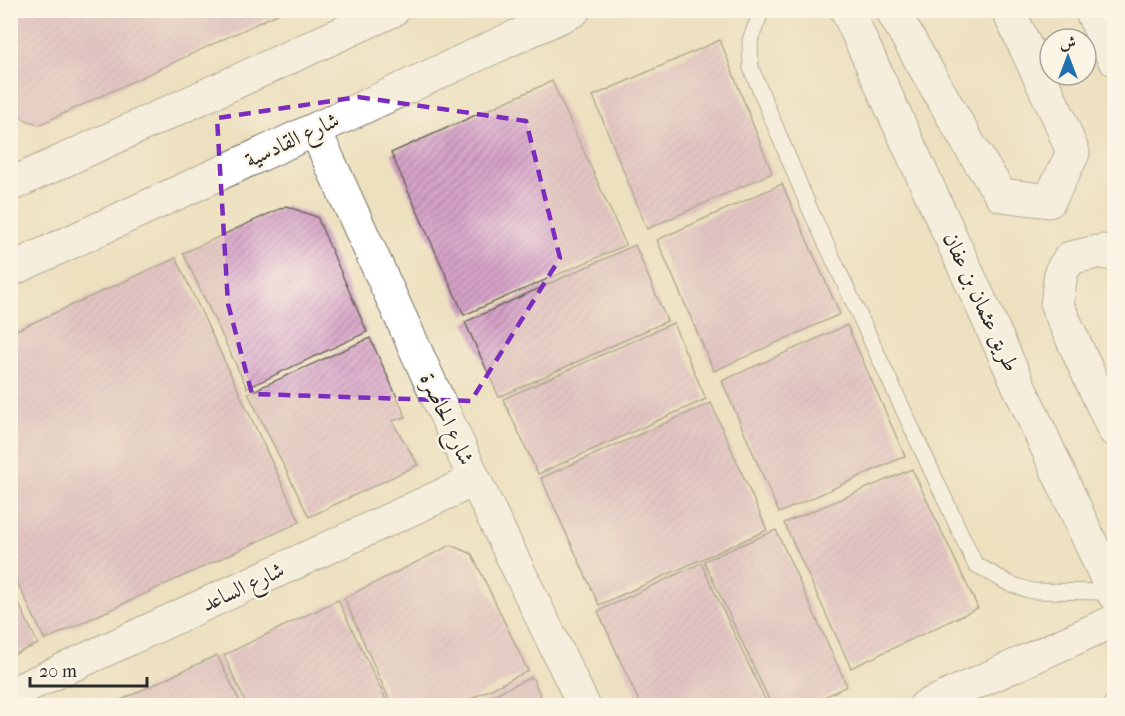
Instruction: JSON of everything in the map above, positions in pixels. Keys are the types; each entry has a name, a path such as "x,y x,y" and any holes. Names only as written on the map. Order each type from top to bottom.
{"main road":[{"path":"10,185 393,10"},
{"name":"شارع القادسية","path":"10,270 574,10"},
{"path":"892,10 970,146 1001,195 1049,201 1072,153 1059,118 1008,10"},
{"path":"1091,10 1114,59"},
{"name":"طريق عثمان بن عفان","path":"846,17 980,298 1114,603"},
{"path":"1114,255 1102,250 1070,258 1061,272 1057,305 1114,430"}],"street":[{"name":"شارع الحاصرة","path":"315,130 475,480 584,705"},
{"name":"شارع الساعد","path":"10,694 475,480"},
{"path":"925,705 1114,603"}],"lane":[{"path":"762,10 750,40 752,68 808,205 975,564 1010,584 1032,591 1114,603"},
{"path":"1110,705 1114,699"}],"highlighted area":[{"path":"358,97 526,121 560,258 471,401 252,394 228,304 217,118"}],"building":[{"path":"10,10 286,10 39,125 16,116 10,104"},
{"path":"720,40 772,173 647,229 593,96"},
{"path":"552,81 626,245 464,315 391,153"},
{"path":"782,184 840,314 714,371 657,240"},
{"path":"286,206 317,217 367,332 247,388 183,253"},
{"path":"635,245 667,321 499,397 465,322"},
{"path":"176,258 300,522 45,640 10,567 10,333"},
{"path":"673,323 706,399 538,474 503,399"},
{"path":"847,325 905,456 779,513 722,381"},
{"path":"370,338 406,417 392,421 418,465 309,517 248,393"},
{"path":"711,403 767,530 599,605 541,478"},
{"path":"912,469 978,608 851,668 784,523"},
{"path":"776,530 847,686 806,706 772,706 704,561"},
{"path":"451,545 472,554 528,671 456,706 392,706 344,598"},
{"path":"701,563 768,706 641,706 598,611"},
{"path":"10,585 38,644 10,656"},
{"path":"338,600 389,706 247,706 224,655"},
{"path":"217,655 242,706 108,706"},
{"path":"532,677 545,706 469,706"}]}
